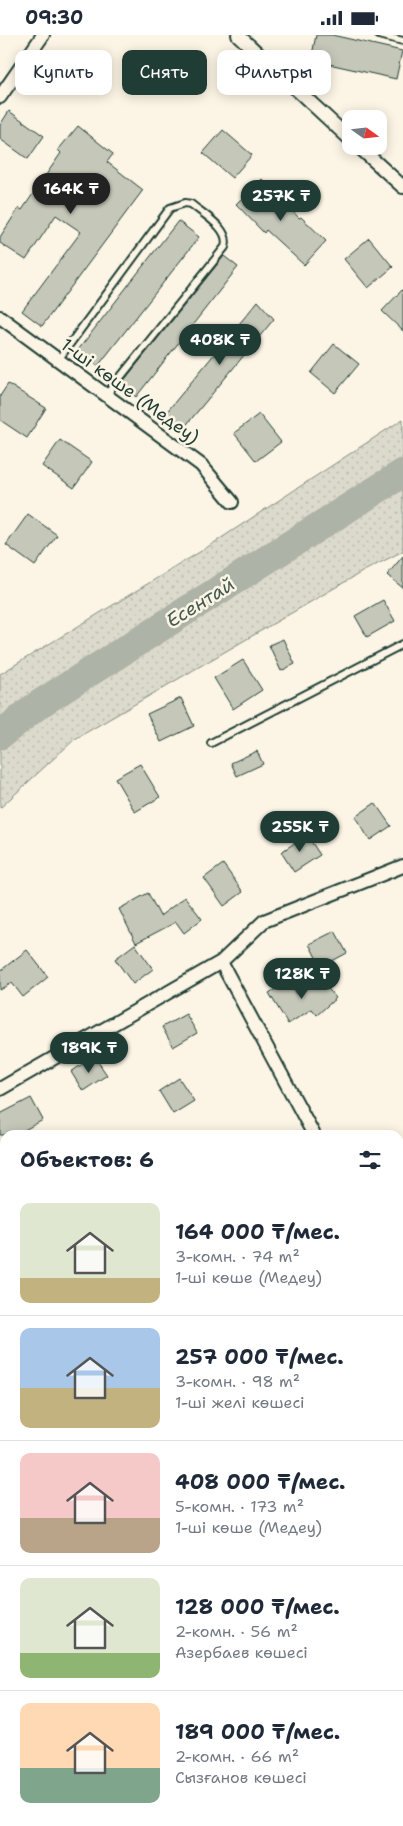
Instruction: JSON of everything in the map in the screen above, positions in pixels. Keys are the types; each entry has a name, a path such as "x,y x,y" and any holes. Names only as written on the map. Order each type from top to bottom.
{"street":[{"path":"0,97 43,35"},
{"path":"238,35 342,132"},
{"path":"368,155 403,187"},
{"name":"1-ші көше (Медеу)","path":"0,317 201,465 232,502"},
{"path":"0,1089 221,961 264,921 403,865"},
{"path":"221,961 311,1130"}],"lane":[{"path":"379,35 403,41"},
{"path":"58,360 170,208 185,203 191,204 222,231 227,242 225,247 106,395"},
{"path":"211,743 403,644"}],"shaded area":[{"path":"403,419 403,551 362,572 75,739 0,808 0,674 203,550"}],"building":[{"path":"316,35 332,35 402,51 396,79 331,64 331,50 313,50"},
{"path":"9,111 44,136 28,159 0,139 0,125"},
{"path":"78,126 113,154 107,162 143,190 42,326 22,311 81,232 56,215 26,260 0,243 0,237 19,208 22,210 61,153 58,150"},
{"path":"223,130 252,155 232,178 203,153"},
{"path":"262,179 299,218 301,217 326,241 304,265 266,230 264,233 236,204"},
{"path":"178,221 199,237 98,366 78,350"},
{"path":"369,238 393,267 368,288 344,259"},
{"path":"224,256 238,267 136,397 121,384"},
{"path":"403,289 403,331 382,311"},
{"path":"258,301 274,319 183,429 165,414"},
{"path":"334,344 359,364 335,393 311,373"},
{"path":"8,384 46,408 27,438 0,420 0,396"},
{"path":"259,414 281,442 256,461 234,433"},
{"path":"60,440 92,462 74,488 42,466"},
{"path":"28,514 57,535 35,566 6,545"},
{"path":"403,556 403,588 387,575"},
{"path":"383,600 395,621 367,637 355,616"},
{"path":"283,639 295,664 281,671 269,645"},
{"path":"243,660 262,690 233,709 214,678"},
{"path":"181,698 194,726 161,742 147,714"},
{"path":"257,751 263,764 237,776 231,763"},
{"path":"140,764 160,797 135,812 115,778"},
{"path":"375,803 391,826 370,840 355,817"},
{"path":"307,835 320,855 294,872 281,852"},
{"path":"223,864 243,892 224,906 204,878"},
{"path":"148,893 160,916 185,897 202,919 184,933 176,922 136,943 119,909"},
{"path":"335,931 347,953 321,967 309,944"},
{"path":"135,944 153,969 133,984 115,959"},
{"path":"27,950 48,977 23,997 12,983 0,990 0,971"},
{"path":"319,978 336,998 317,1015 312,1009 288,1024 269,993 289,981 298,996"},
{"path":"186,1014 197,1033 173,1047 162,1027"},
{"path":"94,1056 107,1075 83,1091 71,1072"},
{"path":"179,1078 194,1101 173,1114 159,1091"},
{"path":"31,1098 43,1120 24,1130 0,1130 0,1114"}],"waterway":[{"name":"Есентай","path":"0,735 38,705 403,473"}]}
